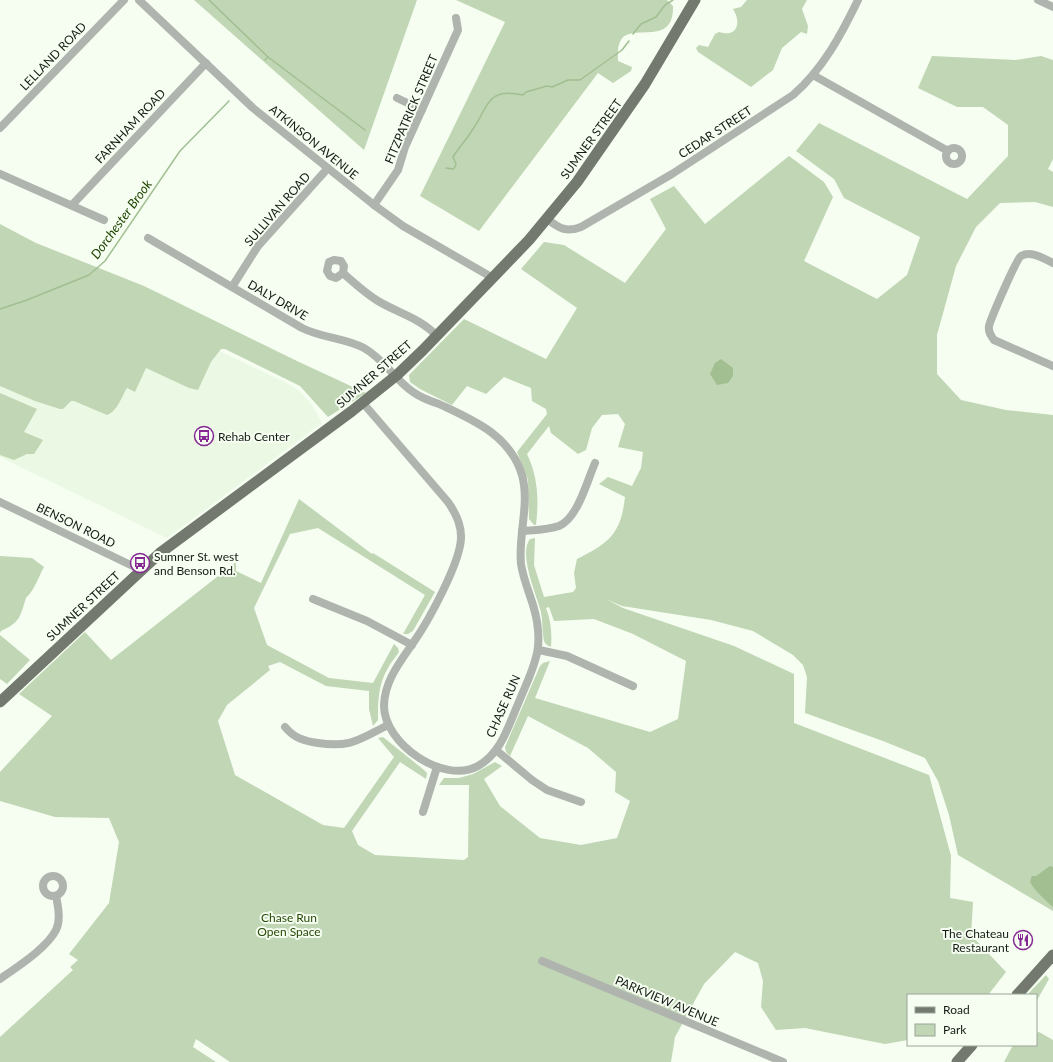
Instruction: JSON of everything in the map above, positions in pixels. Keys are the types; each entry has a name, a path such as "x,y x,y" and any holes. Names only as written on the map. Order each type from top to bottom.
{"main road":[{"name":"SUMNER STREET","path":"0,702 141,570 181,536 363,403 397,375 437,336 547,219 589,166 632,104 695,0"},
{"path":"1018,994 1053,955"},
{"path":"957,1062 971,1046"}],"street":[{"name":"LELLAND ROAD","path":"0,128 124,0"},
{"name":"ATKINSON AVENUE","path":"139,0 253,108 328,168 403,226 493,278"},
{"name":"CEDAR STREET","path":"547,219 563,230 574,230 581,227 703,154 793,95 813,75 830,54 858,0"},
{"path":"1038,0 1053,7"},
{"name":"FITZPATRICK STREET","path":"374,204 398,170 405,147 458,30 456,18"},
{"name":"FARNHAM ROAD","path":"72,205 206,63"},
{"path":"813,75 948,151"},
{"path":"397,98 422,110"},
{"name":"SULLIVAN ROAD","path":"232,287 258,246 328,168"},
{"path":"0,174 104,220"},
{"name":"DALY DRIVE","path":"148,238 307,331 353,343 365,348 397,375"},
{"path":"1053,263 1035,255 1021,256 1017,260 989,330 994,340 1053,366"},
{"path":"343,273 376,300 422,323 437,336"},
{"name":"CHASE RUN","path":"363,403 448,502 460,525 461,543 440,597 412,645 392,674 386,691 384,706 388,725 395,736 406,747 425,761 437,767 450,770 468,769 484,762 502,742 539,650 537,623 521,567 524,494 523,479 517,463 505,445 483,426 414,393 397,375"},
{"path":"522,531 558,526 566,522 572,515 595,463"},
{"name":"BENSON ROAD","path":"0,502 141,570"},
{"path":"313,599 367,621 412,645"},
{"path":"539,650 567,656 633,686"},
{"path":"285,728 301,740 338,746 353,742 388,725"},
{"path":"496,750 532,780 547,790 581,802"},
{"path":"423,812 437,767"},
{"path":"0,979 32,955 51,937 57,928 59,910 56,896"},
{"name":"PARKVIEW AVENUE","path":"542,961 783,1062"}],"shaded area":[{"path":"0,248 285,382 298,390 310,402 322,423 167,538 0,457"},
{"path":"721,359 733,368 733,376 728,383 717,385 710,374 715,363"},
{"path":"1050,866 1053,867 1053,907 1036,891 1030,881 1032,876 1036,876"}],"green space":[{"path":"194,0 417,0 364,150"},
{"path":"456,0 667,0 673,6 671,19 667,26 660,30 651,32 626,35 621,40 618,47 618,61 632,67 631,71 613,83 598,73 479,231 420,196 505,22"},
{"path":"747,0 807,0 802,9 808,26 807,34 801,32 782,48 773,70 751,87 698,52 696,48 699,45 708,47 715,34 719,32 730,33 734,31 737,24 737,19 733,9 741,7"},
{"name":"Chase Run Open Space","path":"932,56 1016,60 1041,56 1053,60 1053,159 1048,169 1053,172 1053,207 1035,202 1000,203 976,227 956,266 937,335 937,374 961,400 1006,410 1053,415 1053,911 958,855 949,815 938,781 925,758 805,713 807,677 803,665 793,655 753,631 711,620 622,606 606,599 623,608 734,646 794,674 794,723 929,775 951,856 950,898 973,902 971,935 1006,972 989,994 907,994 907,1040 885,1044 805,1028 776,1030 761,1007 763,981 758,963 735,952 704,984 675,1037 671,1062 230,1062 196,1039 193,1047 216,1062 0,1062 0,1037 73,970 70,967 78,960 69,954 109,903 119,842 109,818 55,817 0,801 0,772 52,716 19,694 85,632 111,660 236,562 236,571 261,583 299,499 372,554 373,553 435,592 413,631 408,634 403,634 425,595 318,528 290,534 254,608 267,645 329,678 373,683 394,644 398,648 399,652 389,666 382,681 380,687 378,720 373,726 369,709 369,691 326,686 280,662 268,666 270,670 227,705 218,721 235,775 323,825 344,828 394,757 378,738 383,737 427,773 426,779 400,762 352,831 358,845 375,855 464,860 468,857 469,785 439,785 444,778 459,778 473,774 495,762 502,766 484,779 500,806 540,838 581,845 617,838 630,801 615,792 616,772 588,748 528,716 510,756 506,752 505,747 540,666 543,663 550,661 535,698 650,732 678,719 686,661 633,634 594,619 554,621 549,607 546,608 551,627 551,647 547,645 544,641 541,612 527,564 527,546 530,539 535,538 534,565 544,597 573,592 576,588 574,573 577,559 597,548 612,536 623,510 625,497 599,484 608,477 632,486 641,468 643,452 618,447 625,424 618,414 602,415 592,428 586,450 578,454 551,433 549,426 527,454 531,463 537,489 537,516 536,525 534,525 529,519 528,480 517,452 547,414 546,409 532,401 531,388 504,377 486,394 467,386 452,405 420,389 410,382 409,375 464,319 546,359 577,308 521,269 544,242 564,245 625,283 666,229 650,199 674,186 705,224 789,156 824,182 833,197 804,261 877,299 907,275 920,237 844,198 834,179 796,151 819,123 967,199 1008,156 1008,125 983,107 957,107 918,88"},
{"path":"0,224 36,243 144,286 366,393 328,417 300,386 225,349 221,349 211,362 198,390 189,388 146,368 135,392 127,388 114,411 107,415 74,401 71,401 63,409 60,409 35,401 0,386"},
{"path":"0,393 37,409 24,432 43,440 34,454 27,454 14,460 0,455"},
{"path":"0,556 32,558 44,567 34,587 26,598 19,618 0,633"},
{"path":"0,635 30,660 7,684 0,679"},
{"path":"1046,975 1049,979 1037,1000 1037,994 1028,994"},
{"path":"1039,1032 1053,1040 1053,1062 1004,1062 1012,1046 1037,1046 1037,1033"}],"waterway":[{"name":"Dorchester Brook","path":"209,0 268,57 265,60"},
{"path":"633,34 641,24 656,17 665,5 673,0"},
{"path":"446,168 453,169 455,167 456,164 453,157 471,133 491,100 496,96 511,93 523,95 526,92 547,86 552,87 568,80 580,80 622,50 629,41"},
{"path":"268,57 365,130"},
{"name":"Dorchester Brook","path":"0,309 27,300 89,275 105,261 180,151 229,101"}],"place":[{"name":"Rehab Center","path":"204,436"},
{"name":"Sumner St. west and Benson Rd.","path":"140,563"},
{"name":"The Chateau Restaurant","path":"1023,940"}]}
